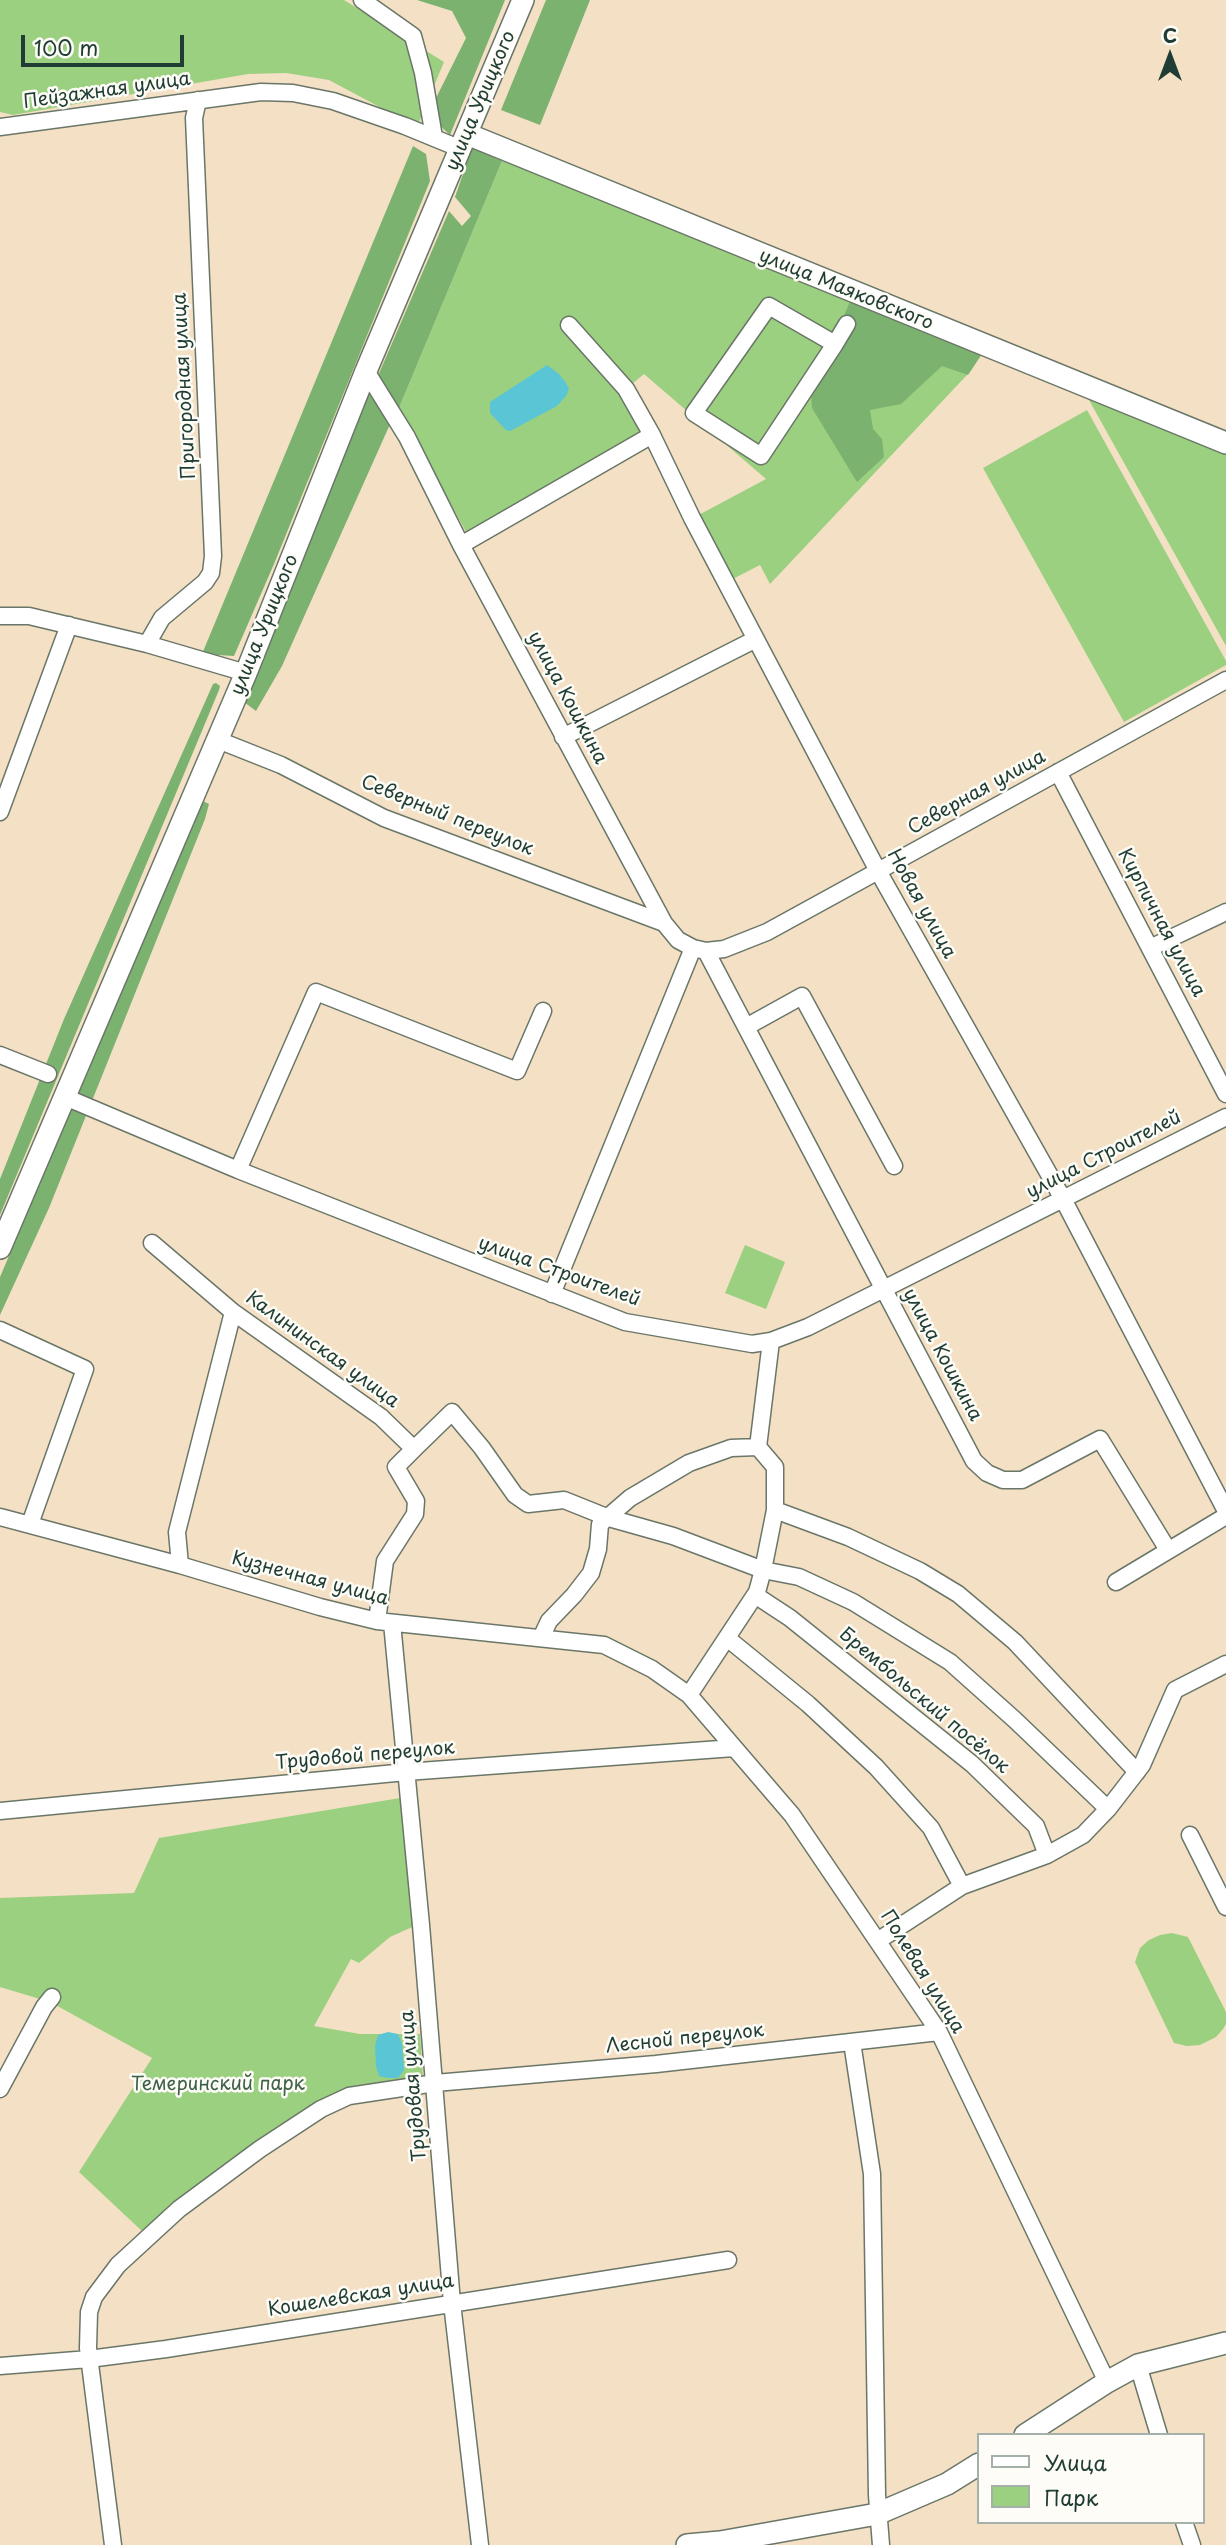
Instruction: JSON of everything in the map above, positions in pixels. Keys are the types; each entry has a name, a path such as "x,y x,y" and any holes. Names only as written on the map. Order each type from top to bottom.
{"main road":[{"name":"улица Урицкого","path":"0,1248 218,740 366,371 523,0"},
{"name":"улица Маяковского","path":"464,141 1226,443"},
{"path":"1028,2433 1138,2365 1226,2343"},
{"path":"687,2545 727,2543 877,2514 947,2484 978,2465"}],"street":[{"path":"362,0 414,36 434,138"},
{"name":"Пейзажная улица","path":"0,127 261,92 293,93 333,101 434,138 464,141"},
{"name":"Пригородная улица","path":"146,644 162,618 205,582 211,573 213,556 194,118 198,100"},
{"path":"835,344 773,299 737,363 723,383 694,413 761,456 777,417 806,373 835,344 847,324"},
{"name":"Новая улица","path":"569,325 626,389 652,435 878,871 1063,1199 1226,1514"},
{"name":"улица Кошкина","path":"366,371 407,437 461,545 664,923 678,940 700,950 746,1027 974,1461 987,1473 1003,1480 1023,1480 1100,1438 1168,1550"},
{"path":"461,545 652,435"},
{"path":"0,616 29,615 146,644 246,673"},
{"path":"0,812 69,625"},
{"path":"563,737 756,639"},
{"name":"Северная улица","path":"700,950 724,949 767,933 1226,680"},
{"name":"Северный переулок","path":"218,740 281,765 384,818 664,923"},
{"name":"Кирпичная улица","path":"1058,772 1226,1094"},
{"path":"1150,948 1226,912"},
{"path":"552,1294 700,950"},
{"path":"238,1170 316,992 517,1071 543,1011"},
{"path":"746,1027 802,996 894,1166"},
{"path":"0,1055 48,1074"},
{"name":"улица Строителей","path":"65,1097 238,1170 625,1322 752,1344 771,1341 808,1327 1226,1117"},
{"name":"Калининская улица","path":"152,1243 233,1312 381,1417 414,1449"},
{"path":"180,1564 177,1532 233,1312"},
{"path":"0,1329 85,1369 30,1524"},
{"path":"689,1695 755,1595 763,1570 775,1510 775,1467 758,1447 771,1341"},
{"path":"385,1622 385,1561 415,1514 416,1501 396,1467 452,1412 482,1448 515,1495 528,1504 565,1500 609,1518 673,1536 763,1570"},
{"path":"541,1638 548,1621 591,1573 598,1549 600,1524 630,1498 689,1463 731,1448 758,1447"},
{"path":"775,1510 848,1537 920,1571 958,1594 1015,1642 1137,1772"},
{"path":"1116,1582 1226,1514"},
{"name":"Кузнечная улица","path":"0,1517 180,1564 320,1607 385,1622 604,1645 652,1669"},
{"name":"Брембольский посёлок","path":"763,1570 799,1577 853,1602 950,1662 1108,1809"},
{"name":"Брембольский посёлок","path":"755,1595 790,1618 972,1764 1035,1826 1047,1855"},
{"name":"Трудовая улица","path":"385,1622 406,1772 452,2303 480,2545"},
{"path":"727,1638 808,1704 876,1767 931,1828 962,1886"},
{"path":"879,1940 962,1886 1047,1855 1083,1835 1108,1809 1142,1765 1175,1690 1226,1664"},
{"name":"Полевая улица","path":"652,1669 689,1695 792,1815 939,2032 1107,2382"},
{"name":"Трудовой переулок","path":"0,1811 406,1772 734,1748"},
{"path":"1191,1835 1226,1907"},
{"path":"0,2089 51,1997"},
{"name":"Лесной переулок","path":"113,2545 87,2335 89,2312 94,2297 118,2265 179,2209 260,2149 321,2109 349,2096 435,2083 656,2064 939,2032"},
{"path":"852,2042 872,2174 877,2514 881,2545"},
{"name":"Кошелевская улица","path":"0,2366 89,2359 179,2347 728,2260"},
{"path":"1138,2365 1158,2433"},
{"path":"1185,2524 1192,2545"}],"green space":[{"path":"0,0 344,0 444,62 417,127 329,80 286,73 248,74 13,115 0,112"},
{"path":"417,0 505,0 450,135 437,123 433,104 466,38 452,11"},
{"path":"546,0 590,0 540,125 501,110"},
{"path":"413,146 426,154 430,181 274,564 234,656 202,654"},
{"path":"472,148 502,161 399,408 377,378 449,211 462,226 471,216 455,197"},
{"path":"502,161 980,348 967,375 770,584 760,565 727,582 693,518 766,479 644,374 626,389 648,435 466,532 399,408"},
{"path":"852,297 982,354 968,375 942,366 901,404 870,410 873,429 882,439 884,457 857,482 812,408 811,392"},
{"path":"370,391 391,422 282,666 256,711 244,702"},
{"path":"1098,396 1226,448 1226,646 1089,400"},
{"path":"1087,410 1226,661 1226,665 1124,722 983,468"},
{"path":"213,684 220,686 219,690 0,1215 0,1179 64,1019"},
{"path":"203,801 209,804 205,819 49,1208 0,1315 0,1277 194,809"},
{"path":"745,1245 785,1262 766,1309 725,1293"},
{"name":"Темеринский парк","path":"406,1797 419,1924 390,1937 359,1963 351,1959 314,2026 360,2034 420,2034 423,2079 359,2087 143,2232 79,2172 152,2058 50,2002 0,1987 0,1898 134,1893 159,1838"},
{"path":"1172,1933 1188,1937 1226,2012 1223,2029 1216,2037 1200,2045 1174,2043 1135,1962 1140,1948 1149,1940"}],"water":[{"path":"547,365 566,383 569,389 566,396 557,406 510,431 506,430 490,413 490,402"},
{"path":"388,2032 398,2034 402,2044 404,2070 398,2078 379,2076 376,2066 375,2046 378,2035"}]}
